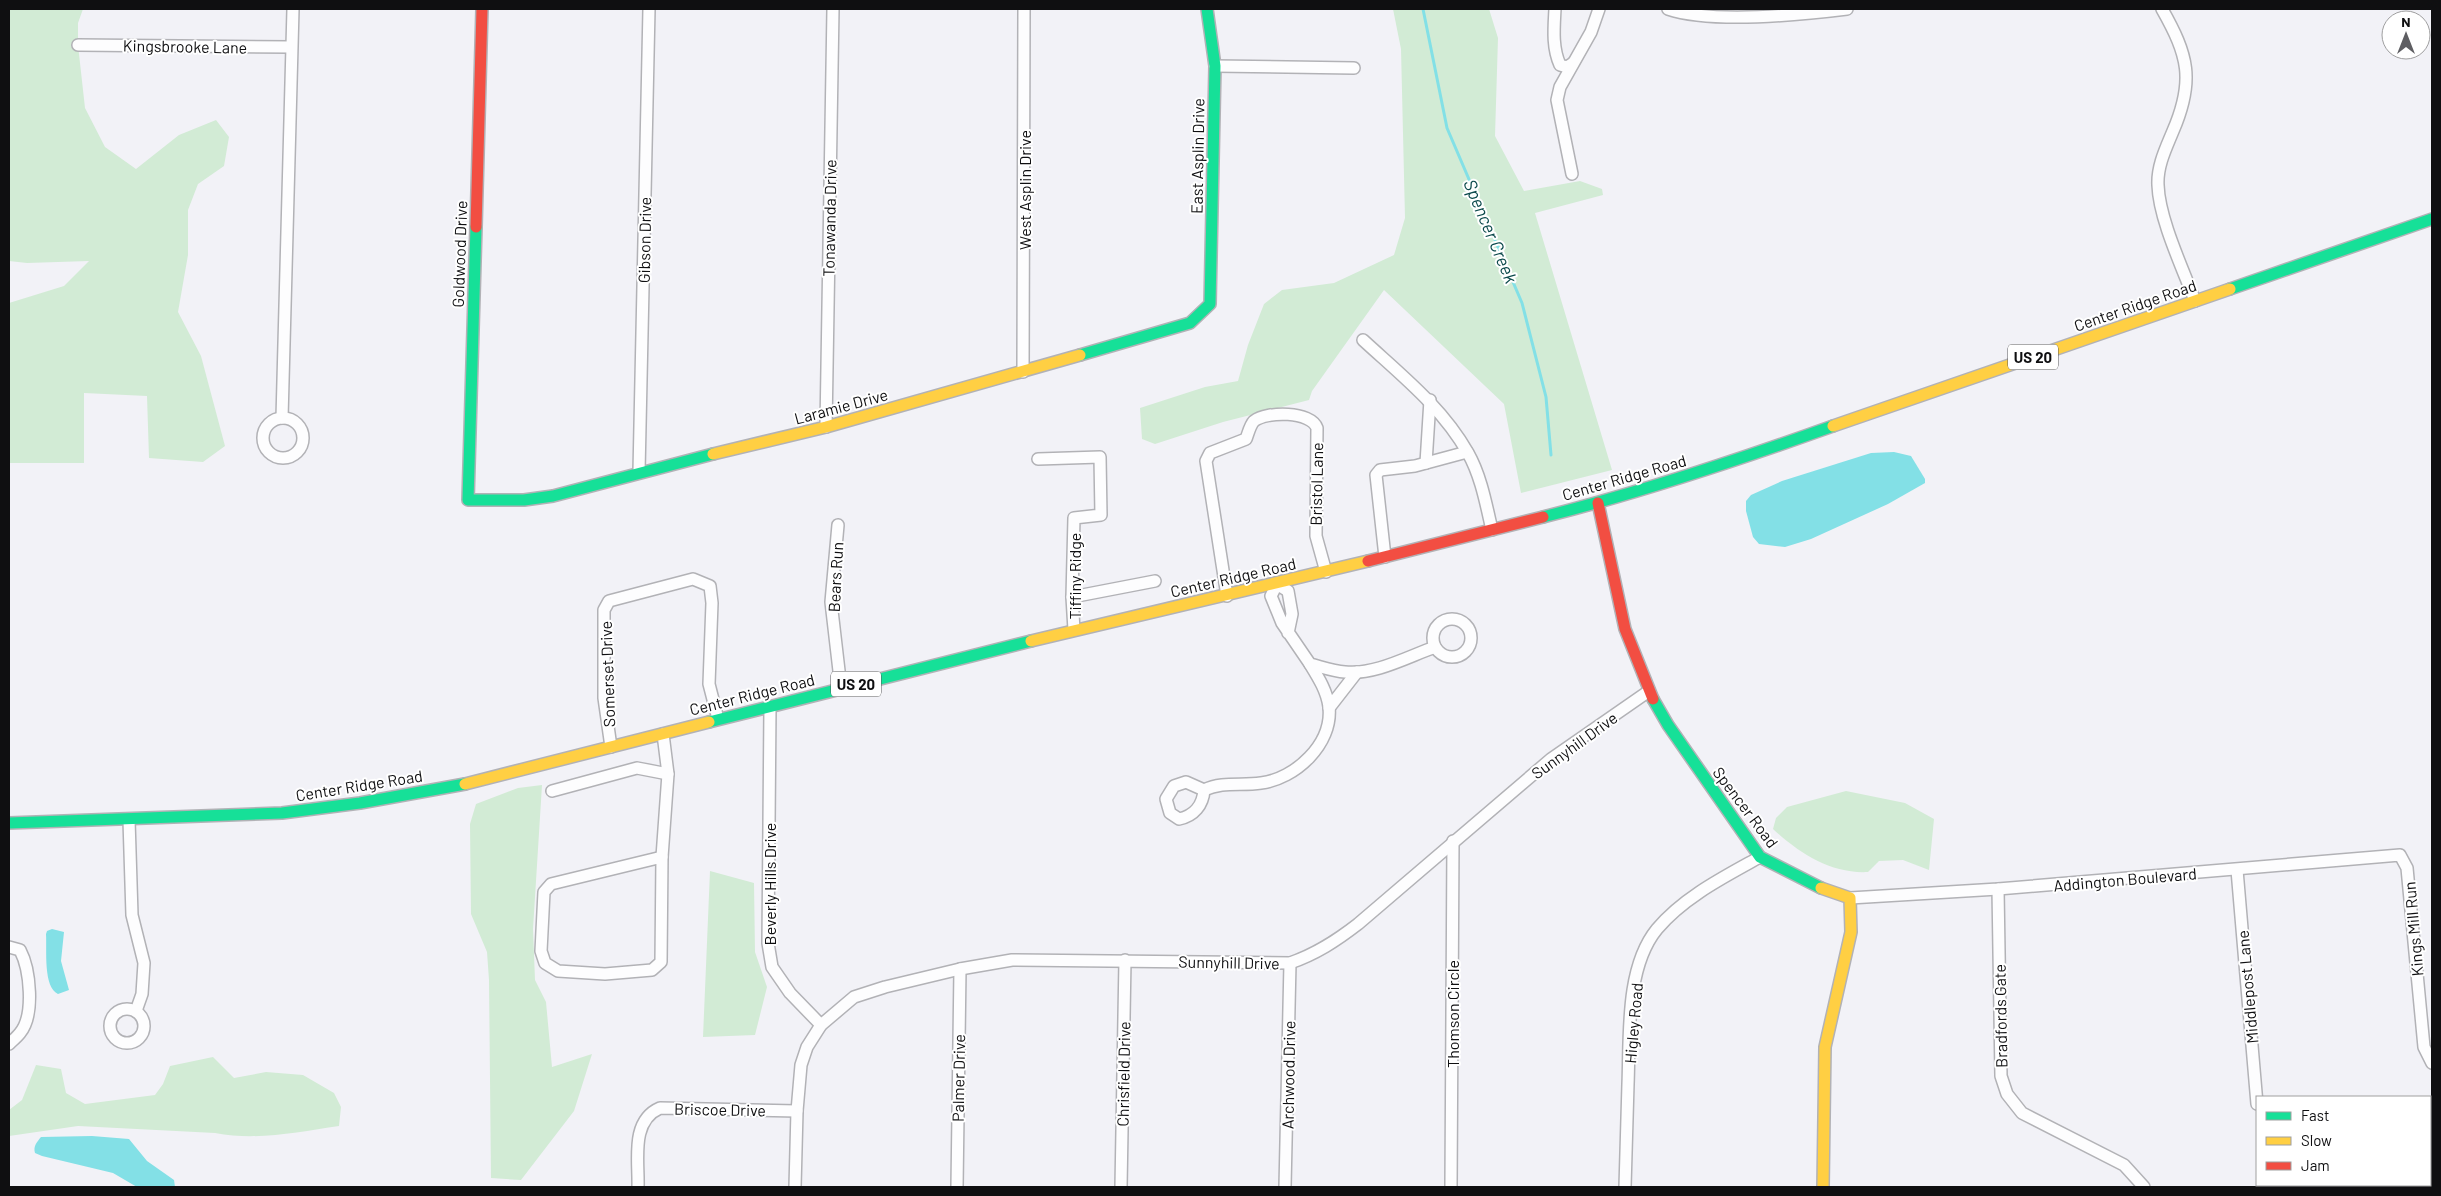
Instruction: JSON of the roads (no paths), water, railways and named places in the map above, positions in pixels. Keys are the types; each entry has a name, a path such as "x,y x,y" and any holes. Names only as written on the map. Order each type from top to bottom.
{"main road":[{"name":"Goldwood Drive","path":"468,500 482,9"},
{"name":"East Asplin Drive","path":"1207,9 1214,66 1210,304"},
{"name":"Center Ridge Road","path":"9,823 282,813 360,803 473,782 1074,630 1278,584 1598,503 1719,466 2432,219"},
{"name":"Laramie Drive","path":"468,500 524,500 553,496 639,472 826,428 1190,323 1210,304"},
{"name":"Spencer Road","path":"1598,503 1625,628 1649,691 1668,725 1760,857 1814,885 1850,898"},
{"path":"1823,1187 1825,1047 1851,932 1850,898"}],"street":[{"path":"282,418 293,9"},
{"name":"Gibson Drive","path":"639,472 648,9"},
{"name":"Tonawanda Drive","path":"826,428 833,9"},
{"name":"West Asplin Drive","path":"1023,372 1024,9"},
{"path":"1555,9 1554,49 1557,59 1560,65 1567,67 1573,63"},
{"path":"1572,174 1557,100 1560,87 1591,32 1599,9"},
{"path":"1668,9 1729,16 1807,14 1847,9"},
{"path":"2162,9 2177,36 2186,69 2186,96 2159,167 2158,186 2166,221 2195,301"},
{"name":"Kingsbrooke Lane","path":"78,45 291,47"},
{"path":"1214,66 1354,68"},
{"path":"1363,340 1430,400 1443,415 1468,452 1481,483 1492,530"},
{"path":"1426,463 1430,400"},
{"name":"Bristol Lane","path":"1227,596 1206,461 1210,453 1246,439 1253,422 1262,417 1284,414 1302,416 1315,424 1317,428 1316,536 1326,572"},
{"path":"1385,557 1376,475 1380,470 1426,463 1468,452"},
{"name":"Tiffiny Ridge","path":"1038,459 1100,457 1101,515 1074,518 1072,597 1074,630"},
{"name":"Bears Run","path":"838,525 831,602 841,688"},
{"name":"Somerset Drive","path":"611,747 604,698 604,610 609,601 693,579 710,586 712,603 709,684 718,719"},
{"path":"1072,597 1155,581"},
{"path":"1278,584 1271,596 1282,624 1310,664 1322,685 1330,708"},
{"path":"1310,664 1344,672 1358,672 1386,665 1434,647"},
{"path":"1204,790 1219,784 1261,783 1285,776 1301,766 1318,747 1326,727 1330,708 1337,696 1358,672"},
{"name":"Sunnyhill Drive","path":"821,1025 854,997 885,987 960,969 1012,960 1290,963 1312,956 1332,945 1552,759 1649,691"},
{"name":"Beverly Hills Drive","path":"770,707 768,942 772,967 790,993 821,1025"},
{"path":"662,856 551,884 544,892 540,951 545,963 558,972 605,974 652,970 661,962 662,856 668,774 663,734"},
{"path":"552,791 637,768 668,774"},
{"path":"129,820 132,915 144,963 142,994 136,1011"},
{"name":"Thomson Circle","path":"1451,1187 1454,841"},
{"name":"Addington Boulevard","path":"1850,898 1998,890 2400,855"},
{"name":"Kings Mill Run","path":"2400,855 2407,868 2424,1047 2432,1063"},
{"name":"Higley Road","path":"1625,1187 1630,1010 1636,977 1646,949 1657,930 1696,894 1760,857"},
{"name":"Middlepost Lane","path":"2237,870 2256,1096"},
{"name":"Bradfords Gate","path":"1998,890 2001,1076 2007,1094 2022,1113 2124,1165 2144,1187"},
{"path":"9,946 20,950 25,959 29,986 26,1020 21,1033 9,1044"},
{"name":"Chrisfield Drive","path":"1121,1187 1125,960"},
{"name":"Archwood Drive","path":"1285,1187 1290,963"},
{"name":"Palmer Drive","path":"956,1187 960,969"},
{"path":"795,1187 797,1111 802,1065 808,1047 821,1025"},
{"name":"Briscoe Drive","path":"638,1187 640,1128 647,1117 660,1108 797,1111"}],"water":[{"path":"1894,452 1911,456 1925,479 1925,483 1888,504 1811,539 1785,547 1759,544 1753,537 1746,511 1746,501 1751,495 1782,481 1871,453"},
{"path":"52,929 64,932 61,961 69,990 58,994 50,984 47,967 46,934 47,931"},
{"path":"92,1136 129,1139 147,1161 174,1180 175,1187 137,1187 113,1173 35,1153 35,1146 41,1137"}],"waterway":[{"name":"Spencer Creek","path":"1423,9 1447,128 1522,303 1546,397 1551,455"}]}
